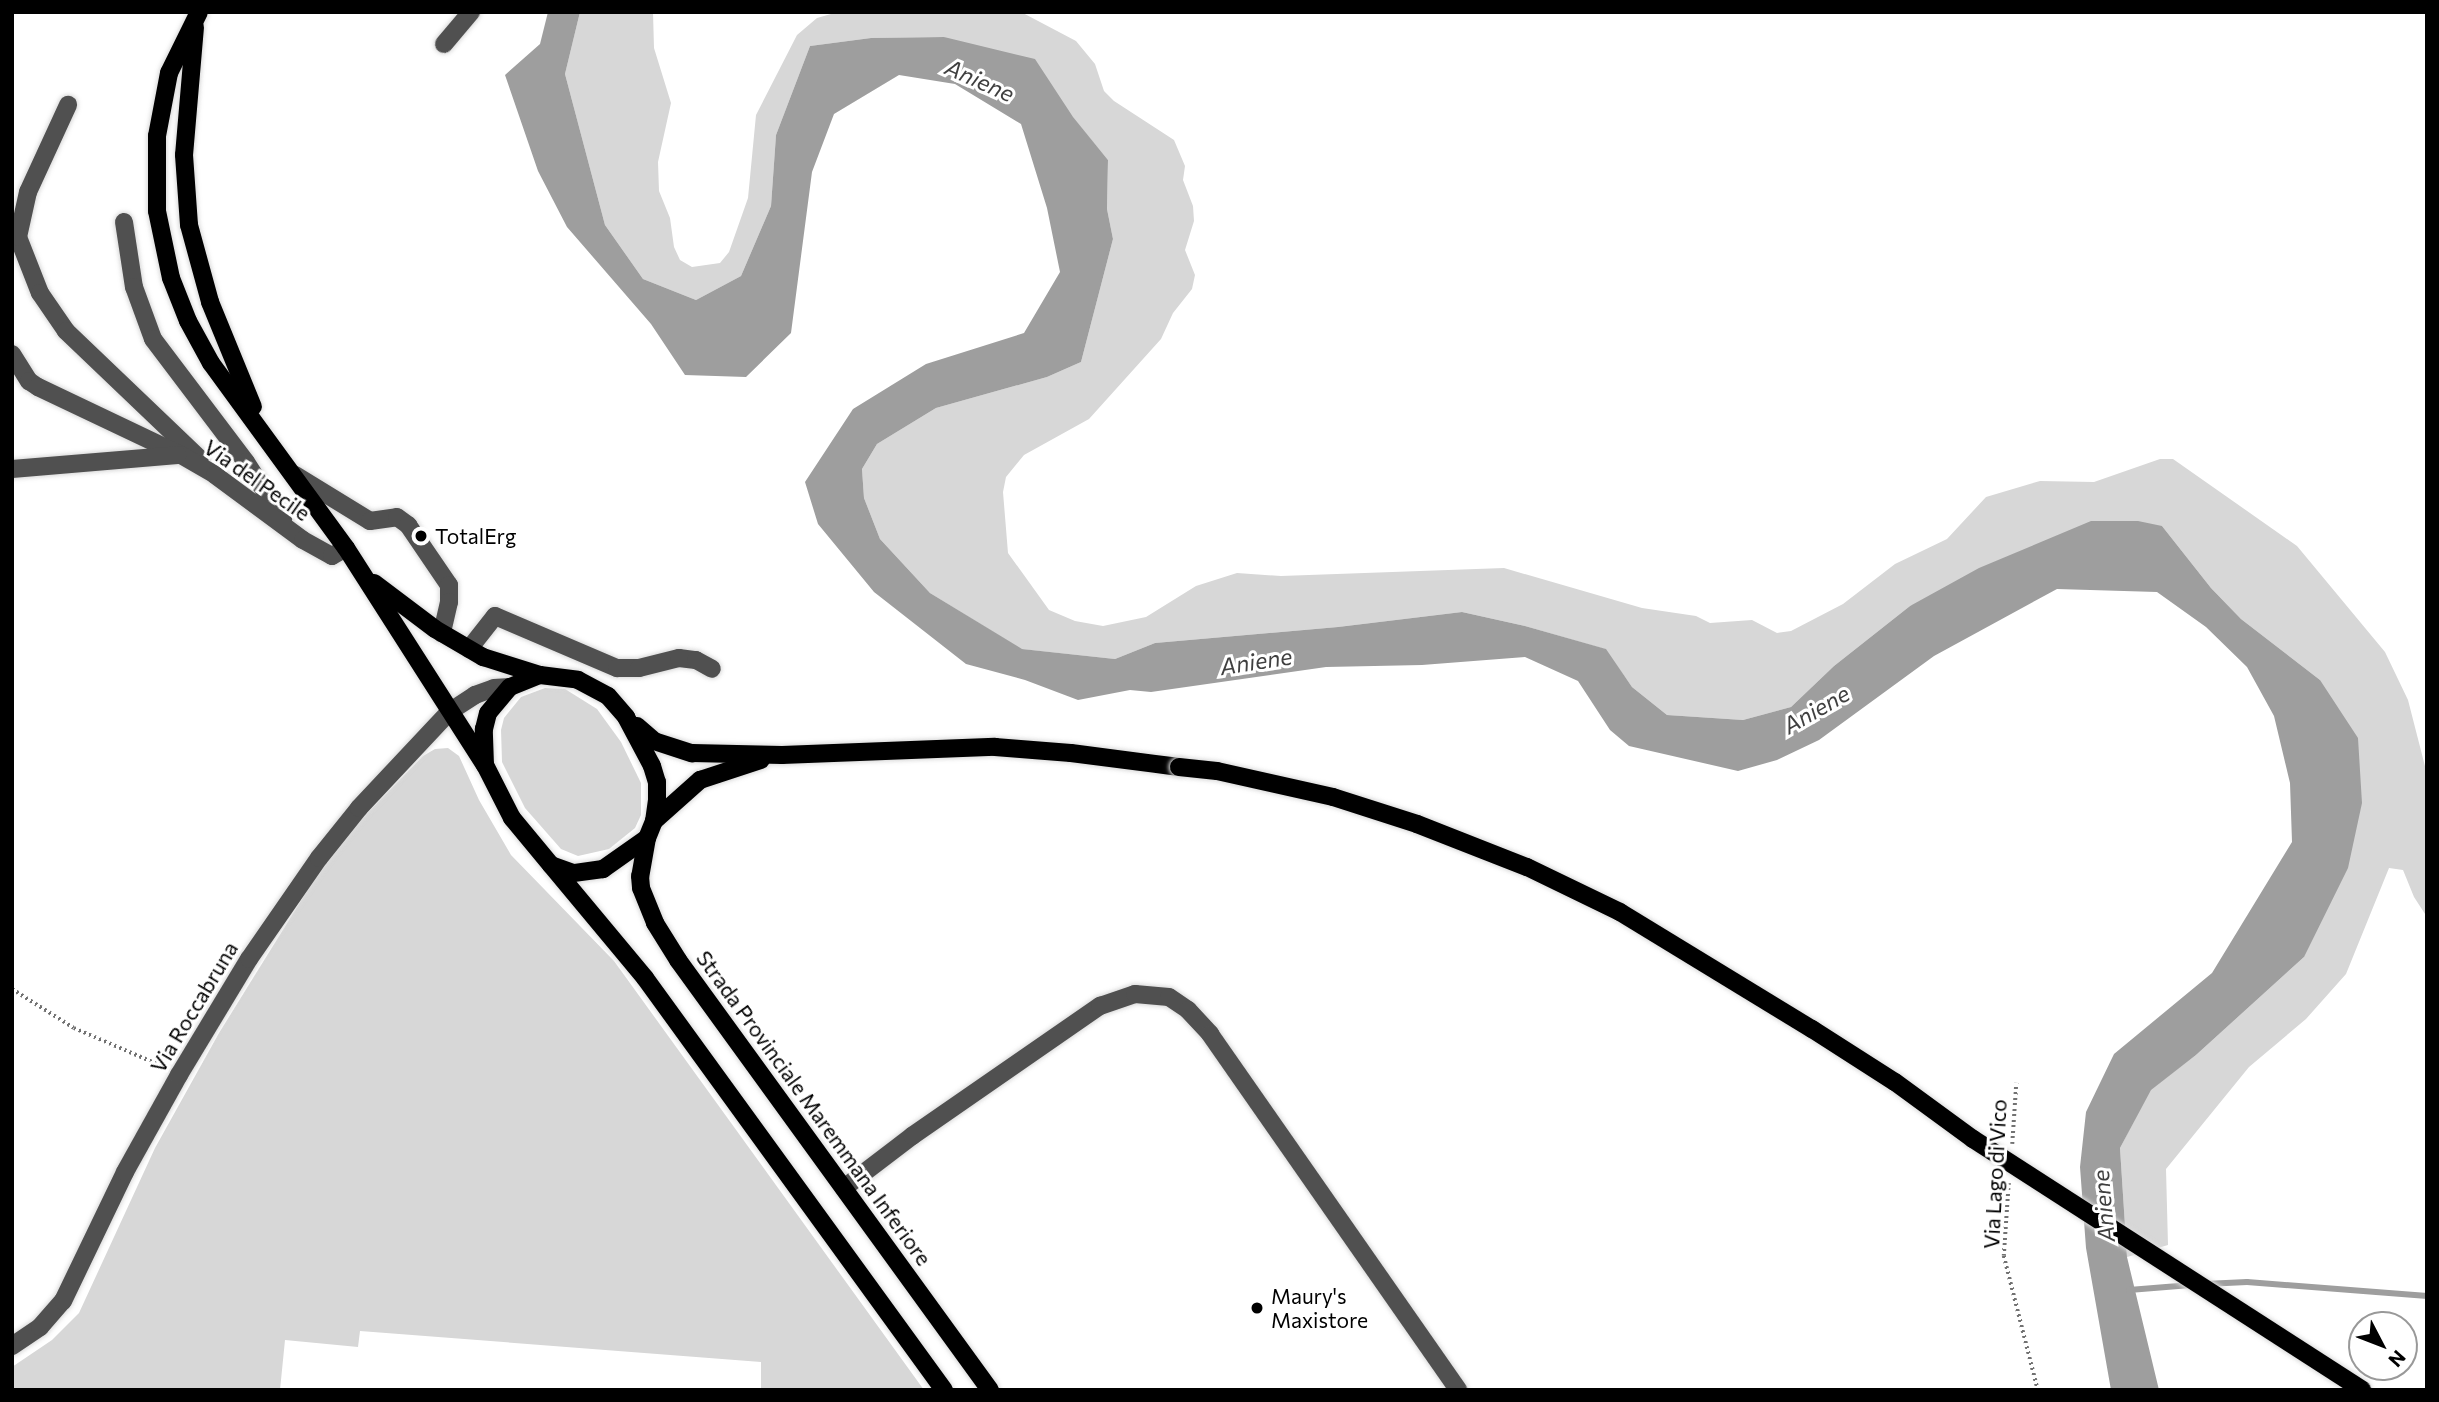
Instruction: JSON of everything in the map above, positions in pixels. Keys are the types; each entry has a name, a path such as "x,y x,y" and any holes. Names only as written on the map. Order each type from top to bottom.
{"main road":[{"path":"197,16 169,73 159,116 155,158 159,227 171,278 188,321 211,363 295,475 365,577 485,765 512,818 645,978 944,1390"},
{"path":"197,16 185,144 189,225 213,311 263,431"},
{"path":"365,577 442,633 469,649 509,667 540,676 566,677 590,684 608,696 626,717 654,741 682,752 782,755 995,747 1071,753 1217,771 1333,797 1417,824 1527,867 1620,912 1812,1029 1973,1139 2362,1390"},
{"path":"485,765 484,729 488,713 510,687 540,676"},
{"path":"551,865 573,873 603,869 647,838 654,821 657,782 645,749 626,717"},
{"path":"654,821 700,780 782,755"},
{"name":"Strada Provinciale Maremmana Inferiore","path":"647,838 640,876 645,902 655,923 678,960 990,1390"}],"street":[{"path":"444,44 471,12"},
{"path":"68,105 28,192 15,233 40,293 66,331 173,431 215,475"},
{"path":"124,222 135,294 153,339 246,462 289,529"},
{"path":"12,354 22,372 38,387 181,455"},
{"name":"Via del Pecile","path":"12,469 140,456 181,455 332,555 346,548"},
{"path":"295,475 370,521 397,517 408,526 449,586 449,602 442,633"},
{"path":"469,649 495,616 617,668 639,668 679,658 696,660 712,669"},
{"name":"Via Roccabruna","path":"12,1346 40,1327 63,1301 125,1172 179,1075 256,948 319,858 359,808 449,712 475,695 494,688 510,687"},
{"path":"844,1188 912,1136 1100,1006 1135,994 1169,997 1188,1010 1210,1034 1458,1390"}],"path":[{"path":"12,989 74,1028 179,1075"},
{"name":"Via Lago di Vico","path":"2011,1150 2016,1083"},
{"name":"Via Lago di Vico","path":"2010,1176 2004,1256 2038,1390"}],"shaded area":[{"path":"580,12 653,12 654,48 671,103 658,162 659,191 670,218 674,247 680,260 692,267 720,263 729,252 748,198 756,115 797,35 817,18 838,12 1021,12 1076,41 1095,64 1104,91 1114,101 1174,140 1185,166 1183,180 1193,206 1194,221 1185,250 1195,275 1192,289 1173,313 1161,339 1089,419 1024,455 1006,477 1003,492 1008,553 1049,610 1075,621 1103,626 1146,617 1196,586 1237,573 1281,576 1504,568 1642,608 1696,616 1710,623 1752,620 1777,633 1791,631 1843,604 1895,564 1947,539 1986,497 2040,481 2094,482 2160,459 2173,459 2297,546 2385,652 2408,700 2427,774 2427,917 2414,897 2403,870 2389,868 2346,974 2306,1019 2249,1067 2166,1169 2168,1245 2127,1257 2120,1148 2150,1090 2196,1055 2304,957 2320,680 2241,619 2211,588 2162,526 1910,606 1834,666 1791,707 1743,720 1667,715 1632,687 1605,649 1525,626 1462,612 1338,627 1155,643 1115,659 1021,649 930,593 880,539 864,498 862,469 877,444 936,408 1047,377 1081,362 1113,239 1107,209 1108,160 1073,118 944,37 871,38 810,46 776,135 771,206 741,276 696,300 643,279 605,225 565,74"},
{"path":"545,688 565,689 597,709 621,742 641,783 641,815 635,828 609,849 578,856 561,849 525,808 502,762 501,730 504,718 521,697"},
{"path":"448,748 459,756 479,800 511,855 614,961 924,1390 761,1390 761,1362 360,1331 358,1347 285,1340 280,1390 12,1390 12,1367 52,1340 79,1313 155,1148 219,1033 317,875 351,830 423,756 435,749"}],"water":[{"name":"Aniene","path":"548,12 580,12 565,74 605,225 643,279 696,300 741,276 771,206 776,135 810,46 871,38 944,37 1035,59 1073,117 1108,160 1107,209 1113,239 1081,362 1047,377 936,408 877,444 862,469 864,498 880,539 930,593 1022,649 1115,659 1155,643 1338,627 1462,612 1525,626 1606,649 1632,687 1667,715 1743,720 1791,707 1834,666 1910,606 1979,568 2091,521 2138,521 2162,526 2211,588 2241,619 2320,680 2358,738 2362,803 2348,868 2304,957 2196,1055 2151,1090 2120,1148 2127,1257 2159,1390 2111,1390 2086,1248 2080,1167 2086,1112 2114,1054 2212,973 2292,842 2290,783 2274,716 2247,667 2206,627 2157,592 2057,589 1934,656 1819,740 1777,760 1738,771 1629,746 1610,730 1578,681 1525,657 1422,665 1326,667 1151,692 1130,690 1078,700 1025,680 966,664 874,592 818,524 805,482 853,409 926,364 1024,333 1060,272 1047,208 1021,124 955,84 899,75 834,114 812,172 791,333 746,377 685,375 651,324 567,227 538,171 505,75 540,44"}],"waterway":[{"path":"2205,1284 2247,1282 2427,1296"},
{"path":"2129,1290 2191,1285"}],"place":[{"name":"TotalErg","path":"421,536"},
{"name":"Maury's Maxistore","path":"1257,1308"}]}
